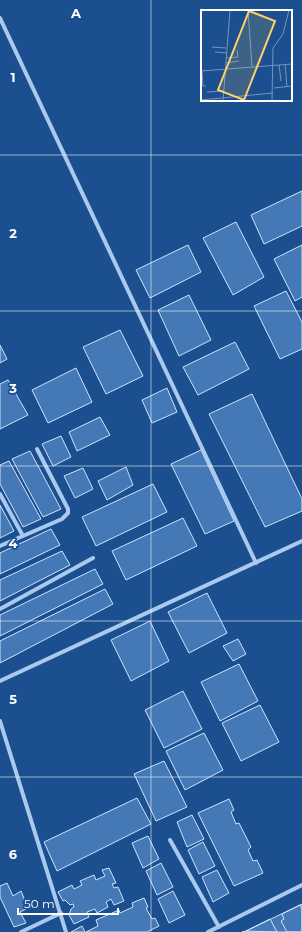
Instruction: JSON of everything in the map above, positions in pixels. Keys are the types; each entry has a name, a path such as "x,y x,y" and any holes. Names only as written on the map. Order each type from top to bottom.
{"street":[{"path":"0,18 256,563"},
{"path":"0,546 62,519 68,513 68,509 37,448"},
{"path":"0,494 23,536"},
{"path":"0,681 302,541"},
{"path":"0,609 93,558"},
{"path":"0,721 66,932"},
{"path":"170,840 219,927"},
{"path":"208,932 302,886"},
{"path":"21,932 61,913"}],"building":[{"path":"302,191 302,226 264,244 251,215"},
{"path":"236,222 264,277 233,295 203,238"},
{"path":"188,245 201,272 150,298 136,270"},
{"path":"302,245 302,297 295,301 274,259"},
{"path":"286,291 302,322 302,349 280,359 254,306"},
{"path":"189,295 211,340 179,356 158,310"},
{"path":"120,330 143,376 106,394 83,347"},
{"path":"235,342 249,369 198,395 183,367"},
{"path":"0,345 7,359 0,363"},
{"path":"76,368 92,402 48,423 32,390"},
{"path":"8,380 28,415 0,429 0,384"},
{"path":"167,388 177,412 152,423 142,400"},
{"path":"252,394 302,499 302,511 265,527 209,414"},
{"path":"100,417 110,435 77,451 69,432"},
{"path":"61,436 71,457 53,466 42,444"},
{"path":"201,450 234,521 205,534 171,464"},
{"path":"30,451 61,509 43,517 12,459"},
{"path":"9,461 41,519 23,527 0,484 0,465"},
{"path":"126,467 133,485 107,500 98,481"},
{"path":"83,468 93,489 75,498 64,476"},
{"path":"153,484 167,512 96,546 82,517"},
{"path":"0,505 14,531 0,538"},
{"path":"183,518 197,546 126,580 112,551"},
{"path":"51,529 60,545 0,574 0,553"},
{"path":"62,551 70,565 0,601 0,580"},
{"path":"95,569 103,584 0,636 0,615"},
{"path":"105,589 113,604 0,663 0,641"},
{"path":"207,593 227,633 189,653 168,612"},
{"path":"150,621 169,661 131,681 111,640"},
{"path":"238,639 246,654 233,661 223,646"},
{"path":"239,664 258,701 220,721 201,682"},
{"path":"183,691 202,729 164,748 145,710"},
{"path":"260,705 279,742 241,761 222,723"},
{"path":"204,733 223,770 185,790 166,751"},
{"path":"164,761 187,807 156,821 134,774"},
{"path":"137,798 151,824 57,871 44,842"},
{"path":"229,799 234,810 231,812 236,824 239,823 251,847 248,850 253,861 257,860 263,873 234,886 198,813"},
{"path":"192,815 204,839 187,847 177,822"},
{"path":"148,836 159,859 143,868 132,843"},
{"path":"203,842 215,866 199,874 188,850"},
{"path":"161,863 173,887 157,895 146,871"},
{"path":"109,868 116,883 112,884 114,888 118,887 124,901 114,905 111,899 106,902 108,907 97,913 95,909 87,912 89,917 74,924 69,915 71,909 74,907 73,904 70,905 65,900 63,901 58,892 72,885 74,889 82,885 80,881 94,875 96,880 105,876 102,870"},
{"path":"217,870 229,893 213,902 202,877"},
{"path":"7,883 13,896 21,891 28,908 20,912 26,923 14,927 0,897 0,886"},
{"path":"173,891 185,915 169,923 158,899"},
{"path":"144,898 148,907 146,908 152,919 155,918 159,926 147,932 86,932 98,926 96,920 119,910 120,913 133,907 132,903"},
{"path":"302,904 302,932 242,932 246,931"},
{"path":"300,905 302,909 302,932 287,932 281,921 284,919 282,914"},
{"path":"270,919 277,932 246,931"},
{"path":"82,926 85,932 71,932"}]}
